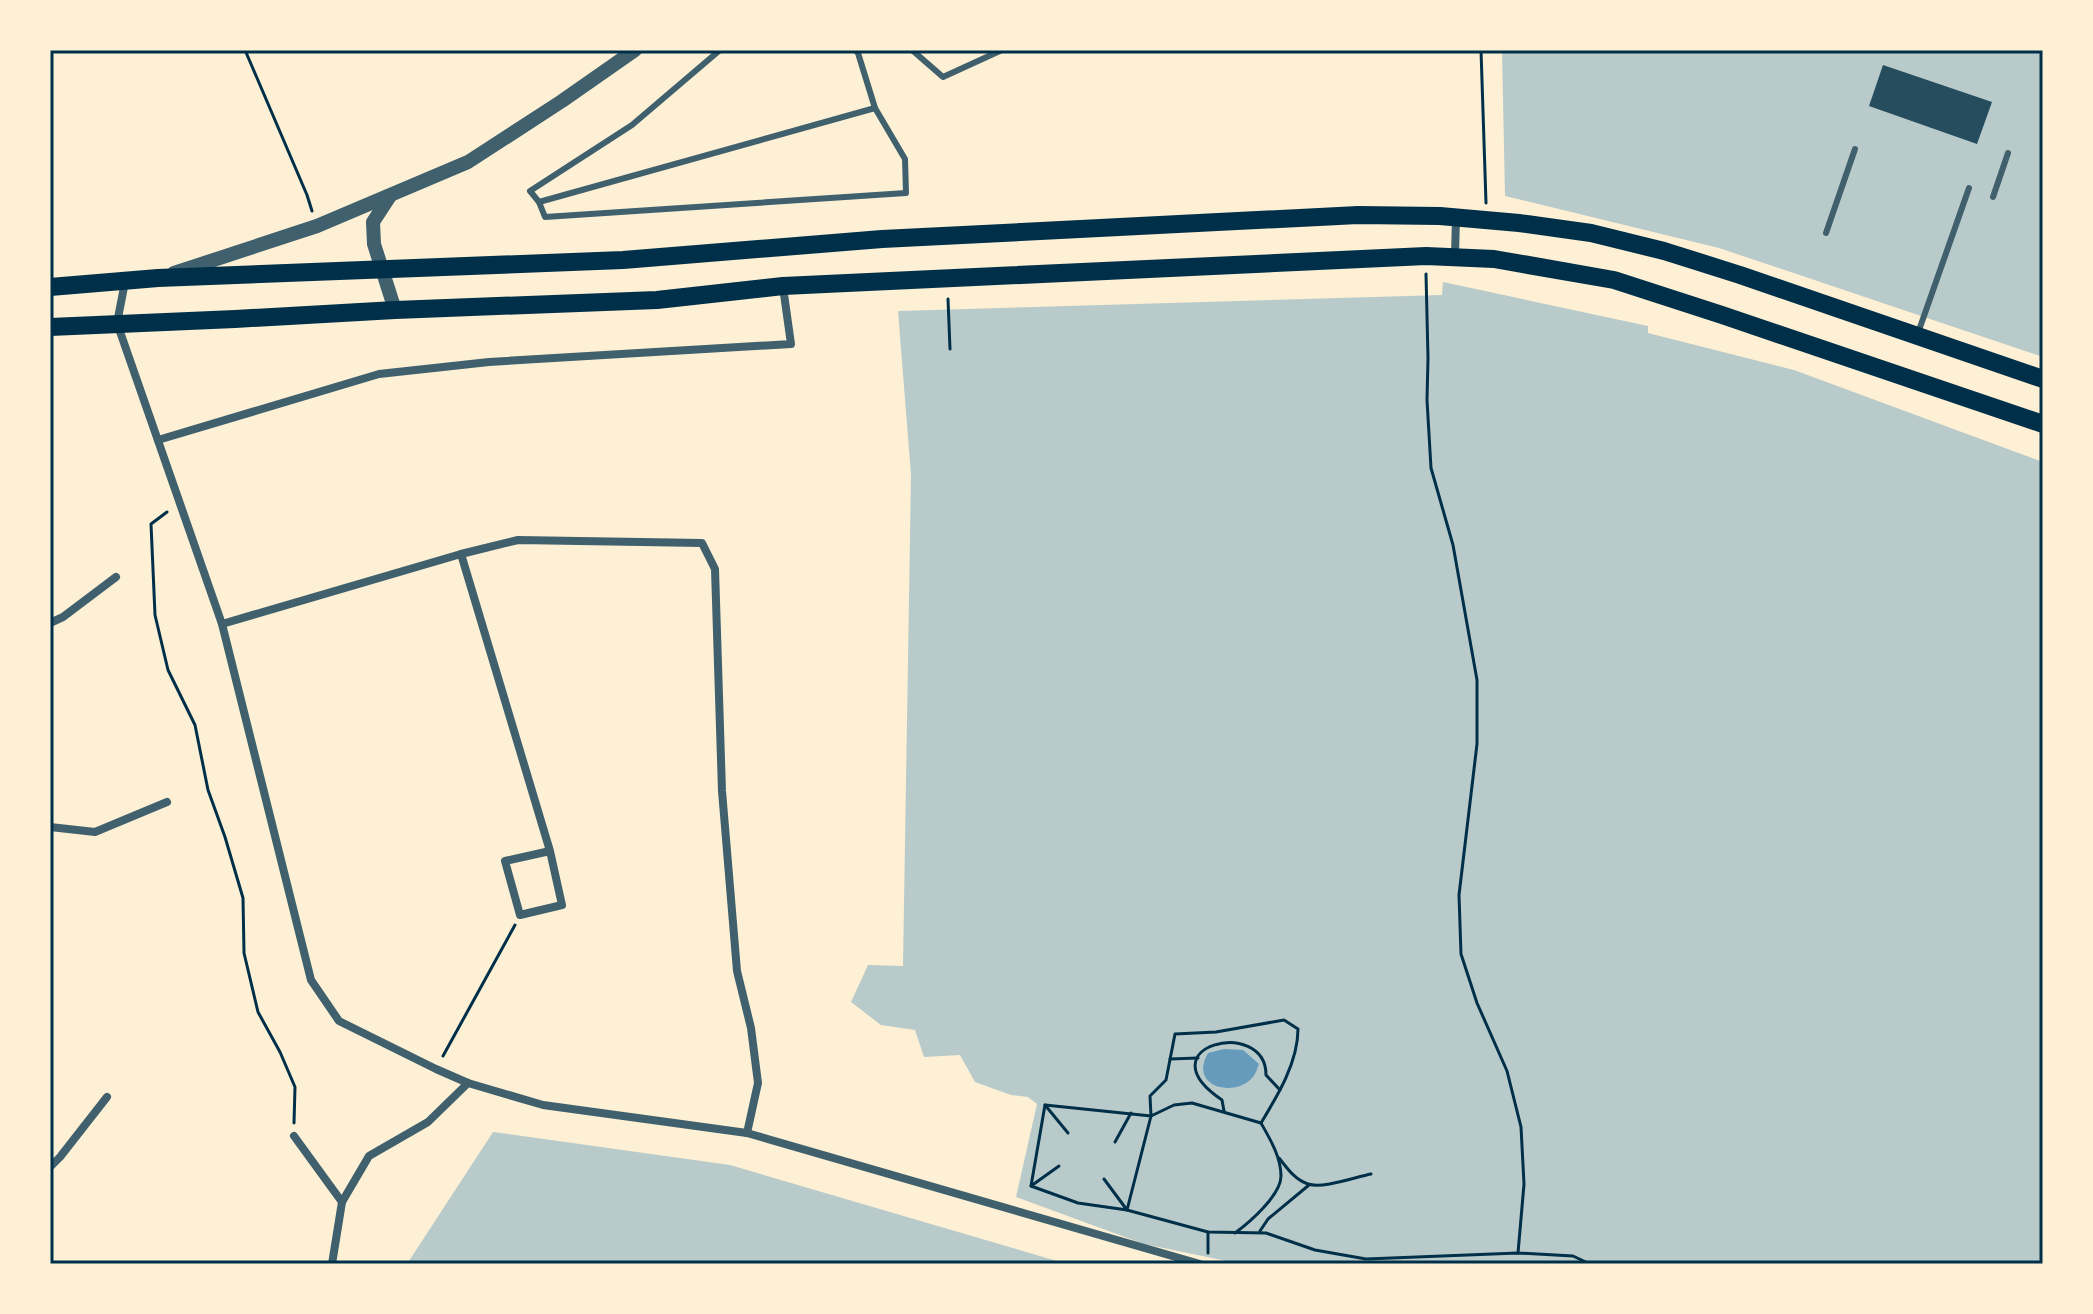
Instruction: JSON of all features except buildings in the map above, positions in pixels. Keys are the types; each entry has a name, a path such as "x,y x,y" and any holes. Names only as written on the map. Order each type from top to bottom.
{"highway":[{"path":"50,287 158,278 623,260 882,239 1358,215 1456,217 1591,233 1664,251 2043,379"},
{"path":"50,327 657,300 783,286 1455,257 1494,259 1614,280 2043,424"}],"street":[{"path":"158,278 317,226 468,162 635,50"},
{"path":"390,196 373,222 374,244 395,310"},
{"path":"1455,257 1456,217"},
{"path":"125,281 117,323 222,624 311,980 339,1021 468,1083 543,1105 747,1133 1200,1264"},
{"path":"158,440 379,374 489,362 791,344 783,286"},
{"path":"222,624 518,540 702,543 715,569 722,791 735,956 751,1028 758,1083 747,1133"},
{"path":"461,554 550,851 562,905 520,915 505,861 550,851"},
{"path":"50,623 63,617 116,577"},
{"path":"50,827 95,832 167,802"},
{"path":"332,1264 342,1202 369,1156 428,1122 468,1083"},
{"path":"50,1167 107,1097"},
{"path":"294,1136 342,1202"}],"lane":[{"path":"720,50 632,125 530,191 545,217 906,193 905,159 875,108 855,50"},
{"path":"912,50 943,77 1002,50"},
{"path":"539,202 875,108"},
{"path":"1826,233 1855,149"},
{"path":"1993,197 2008,153"},
{"path":"1917,336 1969,188"}],"path":[{"path":"245,50 307,195 317,226"},
{"path":"1481,50 1486,219"},
{"path":"1426,256 1431,468 1453,545 1477,680 1477,744 1459,895 1461,954 1477,1003 1507,1071 1521,1127 1524,1184 1518,1253"},
{"path":"948,279 950,349"},
{"path":"180,502 151,524 155,615 168,670 195,725 208,790 243,898 244,953 258,1012 295,1087 294,1136"},
{"path":"436,1069 520,915"},
{"path":"1127,1210 1151,1116 1150,1096 1166,1080 1175,1034 1216,1032 1284,1020 1298,1029 1298,1046 1280,1090 1261,1123"},
{"path":"1224,1111 1222,1100 1203,1086 1195,1074 1195,1063 1206,1047 1246,1044 1258,1053 1266,1067 1266,1075 1280,1090"},
{"path":"1170,1059 1198,1058"},
{"path":"1045,1105 1151,1116 1174,1105 1192,1103 1261,1123 1275,1147 1281,1178 1270,1201 1235,1233"},
{"path":"1045,1105 1068,1133"},
{"path":"1031,1186 1045,1105"},
{"path":"1115,1142 1131,1113"},
{"path":"1277,1155 1295,1177 1309,1185"},
{"path":"1031,1186 1059,1166"},
{"path":"1259,1233 1268,1219 1309,1185 1371,1174"},
{"path":"1104,1179 1127,1210"},
{"path":"1031,1186 1078,1203 1127,1210 1208,1232 1266,1233 1315,1250 1366,1259 1518,1253 1573,1256 1590,1264"},
{"path":"1208,1232 1208,1264"}],"shaded area":[{"path":"1502,50 2043,50 2043,357 1719,248 1505,196"},
{"path":"1443,282 1648,326 1648,333 1794,370 2043,462 2043,1264 1241,1264 1144,1244 1016,1197 1037,1104 1028,1097 1011,1095 975,1082 960,1055 924,1057 915,1030 881,1025 851,1002 868,965 903,966 911,475 898,311 1442,295"},
{"path":"493,1132 730,1165 1067,1264 407,1264"}],"water":[{"path":"1224,1049 1243,1050 1259,1064 1253,1077 1236,1087 1226,1088 1209,1082 1203,1065 1208,1053"}]}
